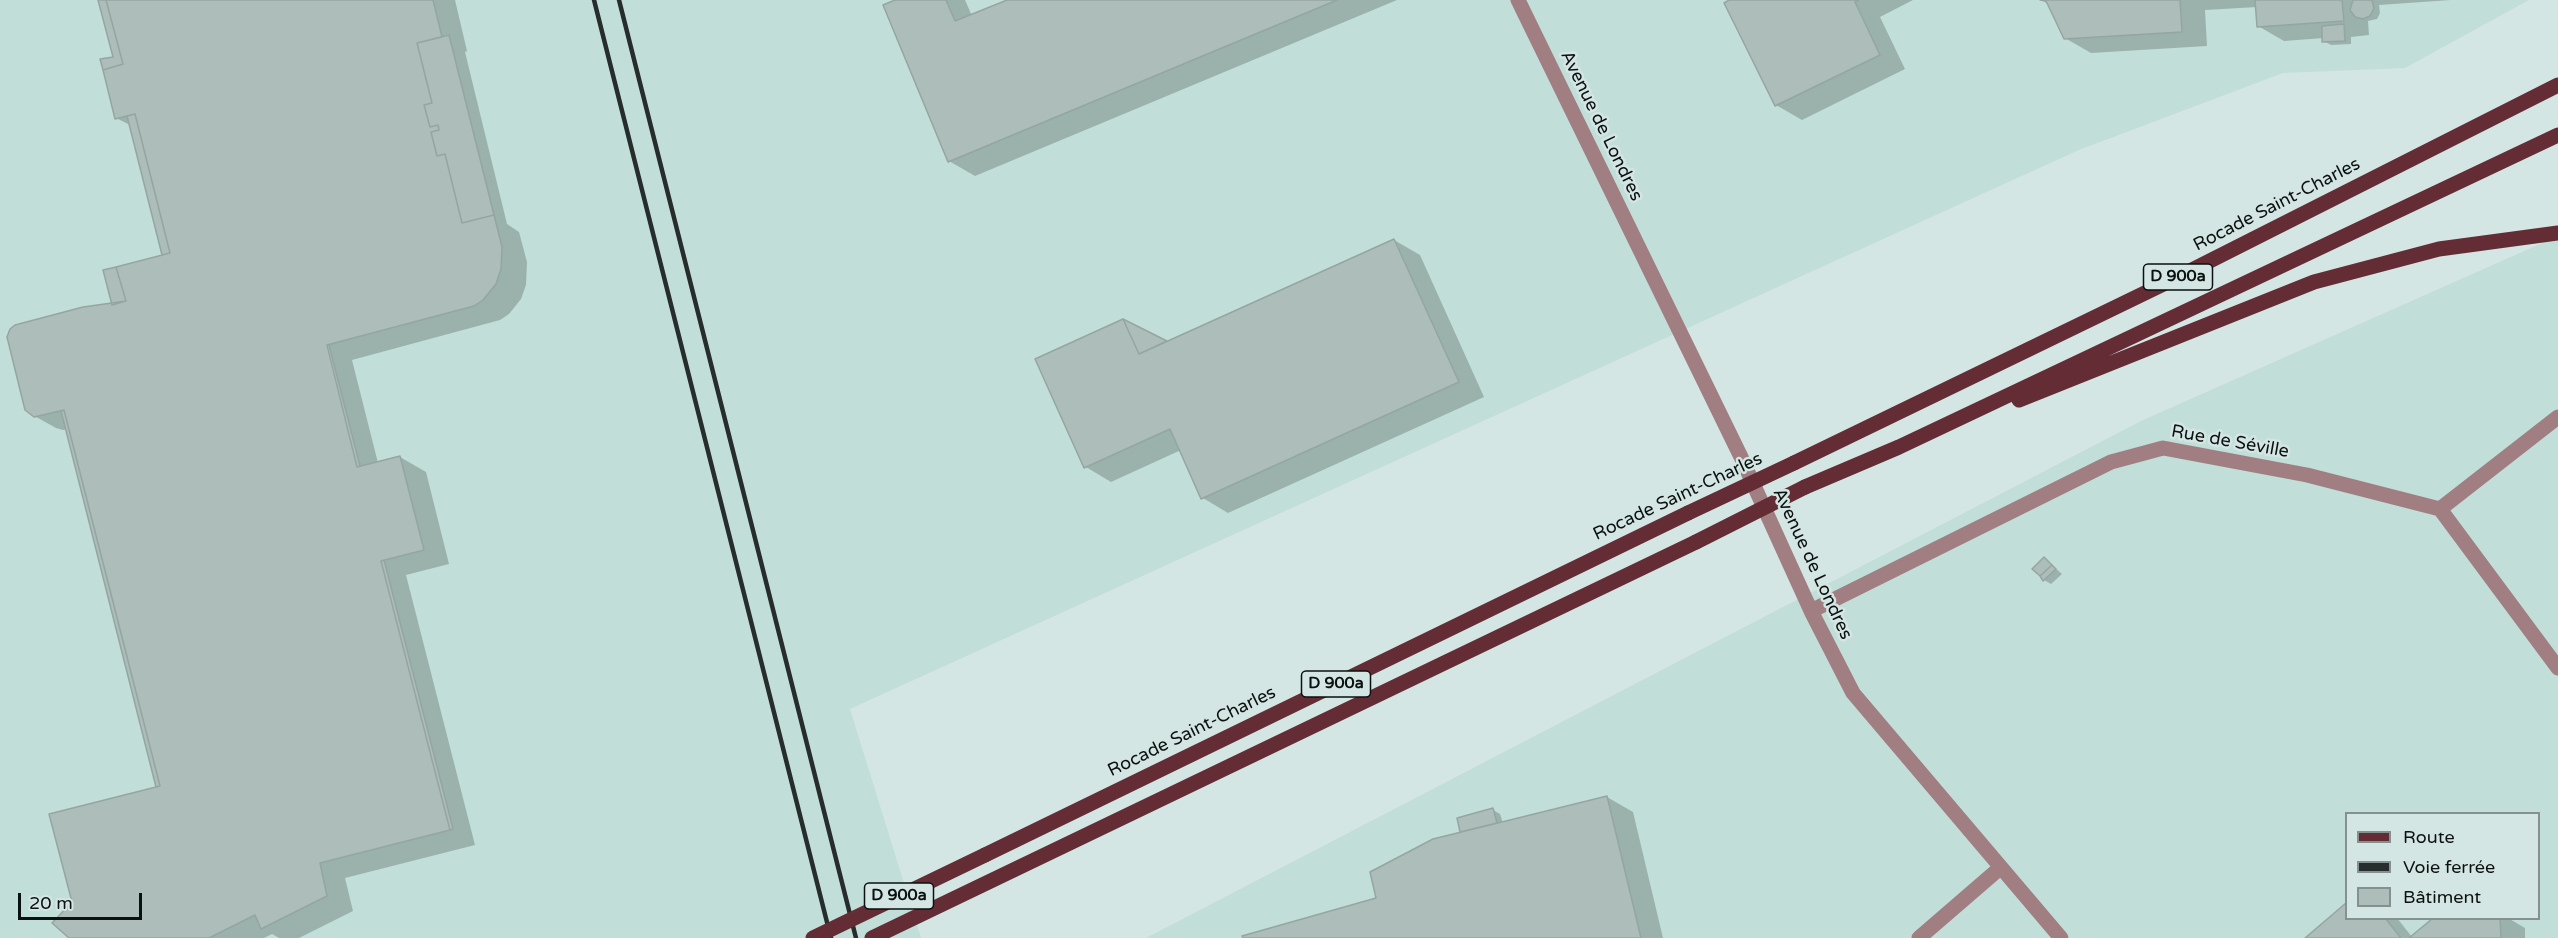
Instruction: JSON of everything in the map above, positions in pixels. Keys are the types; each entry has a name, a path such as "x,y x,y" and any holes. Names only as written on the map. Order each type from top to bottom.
{"main road":[{"name":"Rocade Saint-Charles","path":"813,938 2180,276 2558,85"},
{"name":"D 900a","path":"872,938 1696,542 1804,487 1899,447 2558,135"},
{"path":"1899,447 2314,282 2439,249 2558,233"}],"street":[{"name":"Avenue de Londres","path":"1518,0 1741,457 1810,611 1853,693 2061,938"},
{"path":"2558,417 2440,508 2558,668"},
{"name":"Rue de Séville","path":"1810,611 2111,462 2163,448 2307,476 2440,508"},
{"path":"1919,938 2000,868"}],"shaded area":[{"path":"0,0 2529,0 2405,68 2283,73 2079,150 850,709 921,938 0,938"},
{"path":"2558,236 2558,938 1146,938 2141,421"}],"building":[{"path":"98,0 106,0 123,64 103,70 100,59 113,57"},
{"path":"106,0 433,0 442,37 417,43 432,103 424,105 430,127 438,125 439,130 431,132 437,156 445,154 462,223 494,215 502,247 501,269 496,284 483,300 474,306 327,345 357,467 400,456 424,550 381,561 450,830 320,863 327,896 261,929 255,915 209,938 69,938 52,923 72,902 49,814 160,786 64,410 34,417 25,410 7,337 10,329 15,325 83,307 126,301 116,267 170,253 135,114 115,119 103,70 123,64"},
{"path":"895,0 946,0 955,21 1007,0 1337,0 948,162 883,5"},
{"path":"1729,0 1859,0 1855,2 1880,55 1775,106 1724,3"},
{"path":"2040,0 2180,0 2182,32 2064,39 2046,1"},
{"path":"2255,0 2342,0 2344,21 2257,27"},
{"path":"2353,0 2372,0 2374,8 2370,16 2363,19 2355,17 2350,10"},
{"path":"2344,24 2345,41 2322,42 2322,26"},
{"path":"449,35 494,215 462,223 445,154 437,156 431,132 439,130 438,125 430,127 424,105 432,103 417,43"},
{"path":"135,114 170,253 162,255 127,116"},
{"path":"1394,239 1459,382 1201,499 1170,429 1084,468 1035,359 1123,319 1139,354"},
{"path":"116,267 126,301 112,305 103,270"},
{"path":"1123,319 1167,341 1139,354"},
{"path":"327,345 329,345 360,466 357,467"},
{"path":"64,410 160,786 156,787 61,411"},
{"path":"2044,557 2052,565 2040,576 2032,569"},
{"path":"384,560 453,829 450,830 381,561"},
{"path":"2052,565 2056,569 2043,581 2040,576"},
{"path":"1607,796 1641,938 1243,938 1242,936 1376,898 1370,872 1433,839"},
{"path":"1493,808 1497,823 1460,832 1457,818"},
{"path":"2345,904 2345,920 2387,920 2401,938 2305,938"},
{"path":"2431,920 2500,920 2501,938 2409,938"}],"railway":[{"path":"594,0 831,938"},
{"path":"619,0 856,938"}]}
